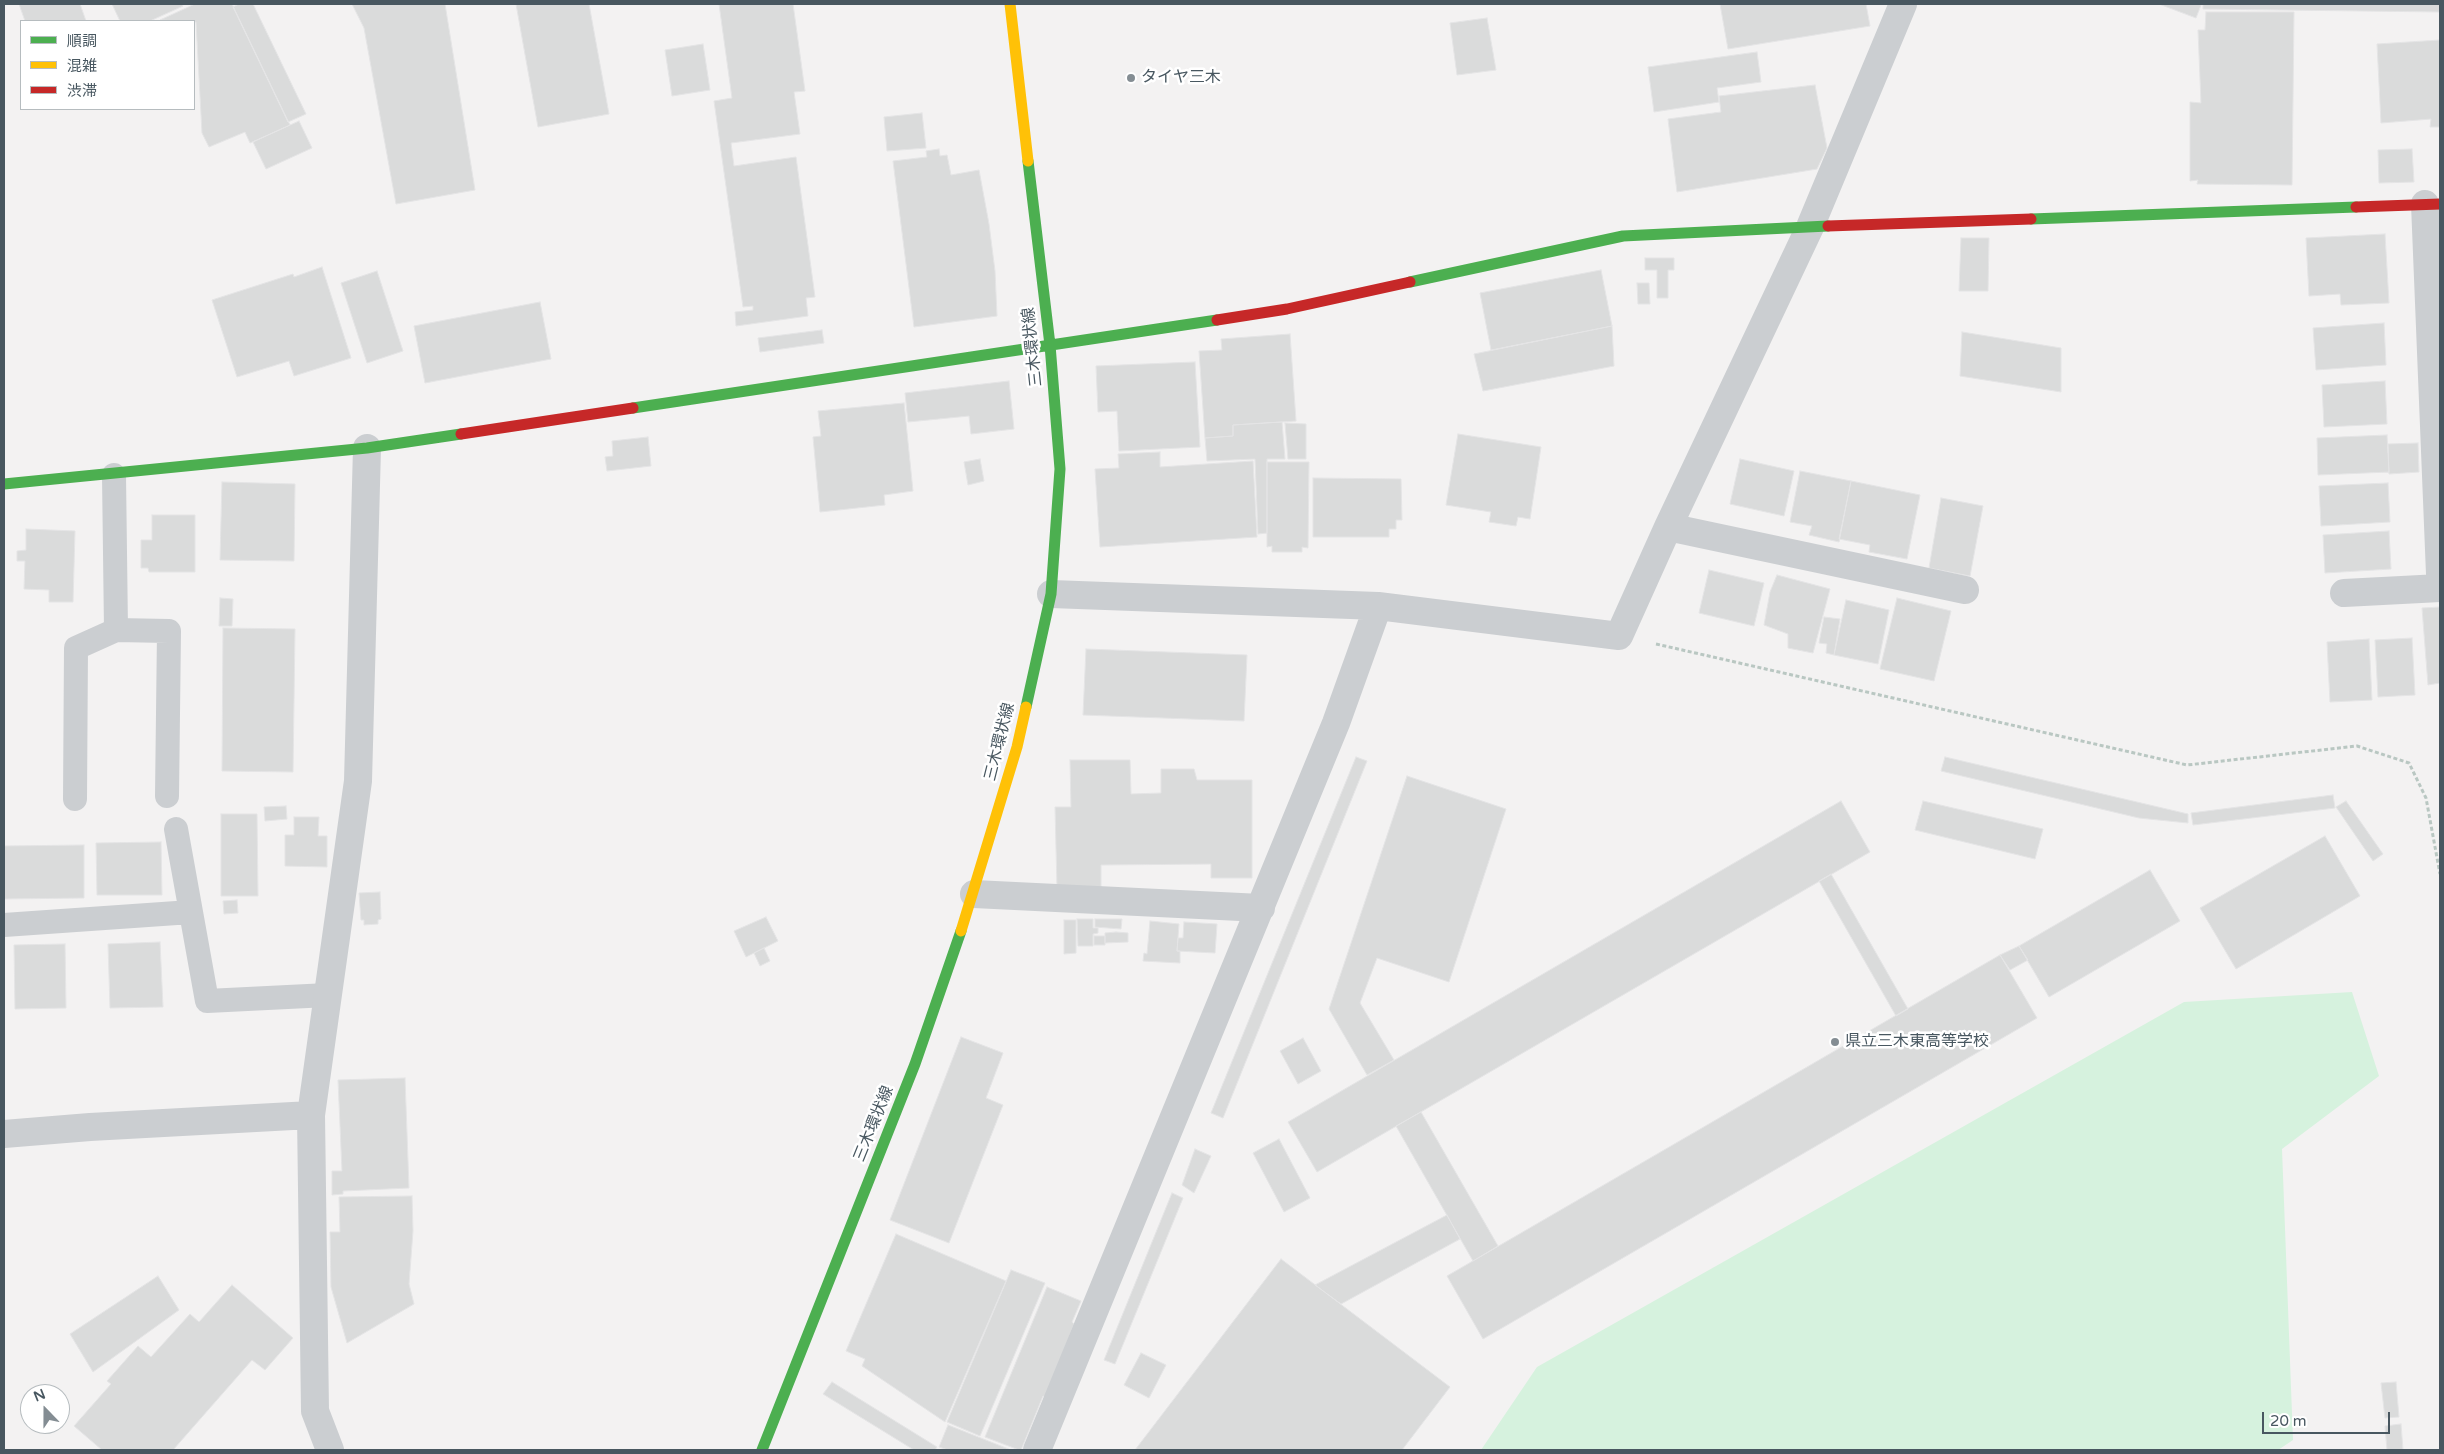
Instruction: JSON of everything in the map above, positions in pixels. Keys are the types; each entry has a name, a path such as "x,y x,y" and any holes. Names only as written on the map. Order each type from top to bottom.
{"street":[{"name":"三木環状線","path":"762,1450 915,1064 974,894 1018,746 1051,594 1060,469 1050,345 1010,4"},
{"path":"1051,594 1378,606 1619,636 1668,527 1810,227 1904,4"},
{"path":"4,484 114,475 366,448 1287,309 1624,236 1810,227 2433,204 2440,574"},
{"path":"330,1450 315,1411 311,1115 358,781 366,448"},
{"path":"1668,527 1965,590"},
{"path":"2344,593 2440,588"},
{"path":"1037,1450 1336,723 1378,606"},
{"path":"974,894 1261,908"},
{"path":"4,1134 90,1126 311,1115"}],"lane":[{"path":"114,475 116,630"},
{"path":"75,799 76,648 116,630 169,632 167,796"},
{"path":"176,828 207,1001 328,996"},
{"path":"4,925 191,912"}],"path":[{"path":"1619,636 2187,766 2357,746 2409,763 2426,798 2440,874"}],"green space":[{"path":"2352,992 2379,1076 2282,1149 2293,1440 2278,1450 1481,1450 1537,1367 2184,1002"}],"building":[{"path":"19,4 80,4 86,20 25,20"},
{"path":"112,4 182,4 183,6 152,20 120,20"},
{"path":"195,4 232,4 290,125 250,143 245,132 209,147 202,133 196,22 195,20 160,20"},
{"path":"239,4 253,4 306,114 288,122 233,7"},
{"path":"352,4 445,4 475,190 396,204 364,28"},
{"path":"516,4 589,4 609,114 538,127"},
{"path":"719,4 793,4 805,91 794,92 800,134 731,143 734,166 796,157 815,297 806,298 808,316 736,326 735,312 753,310 753,306 743,307 714,101 732,98"},
{"path":"1720,4 1866,4 1870,26 1728,49"},
{"path":"2159,4 2196,4 2201,5 2196,18"},
{"path":"2203,4 2440,4 2440,12 2203,9"},
{"path":"2206,12 2294,12 2292,185 2197,184 2198,180 2190,181 2190,102 2201,103 2198,30 2205,30"},
{"path":"1487,18 1496,70 1457,75 1450,23"},
{"path":"2440,40 2440,127 2430,127 2431,119 2381,123 2377,44"},
{"path":"703,44 710,90 672,96 665,50"},
{"path":"1757,52 1761,82 1717,88 1719,102 1654,112 1648,67"},
{"path":"1815,85 1827,148 1817,169 1677,192 1668,119 1721,112 1719,96"},
{"path":"922,113 926,148 887,151 884,117"},
{"path":"299,121 312,148 266,169 253,142"},
{"path":"939,149 940,156 947,155 951,175 979,170 995,271 997,316 914,327 893,161 927,157 926,151"},
{"path":"2412,149 2414,182 2379,183 2378,150"},
{"path":"2385,234 2389,303 2341,305 2340,294 2309,296 2306,238"},
{"path":"1961,238 1989,238 1988,291 1959,291"},
{"path":"1645,258 1674,258 1674,270 1668,270 1668,298 1657,298 1657,270 1645,270"},
{"path":"322,267 351,358 294,376 289,361 237,377 212,300 293,274 294,277"},
{"path":"1601,270 1612,326 1491,350 1480,293"},
{"path":"377,271 403,351 367,363 341,283"},
{"path":"1637,283 1649,283 1650,304 1638,304"},
{"path":"540,302 551,359 425,383 414,326"},
{"path":"2384,323 2386,365 2316,370 2313,328"},
{"path":"1612,326 1614,366 1483,391 1474,354"},
{"path":"822,330 824,343 760,352 758,338"},
{"path":"1962,332 2061,348 2061,392 1960,376"},
{"path":"1290,334 1296,421 1233,425 1233,436 1205,438 1199,351 1222,350 1221,339"},
{"path":"1195,362 1200,447 1119,451 1117,411 1098,412 1096,366"},
{"path":"1009,381 1014,429 971,434 969,416 908,422 905,393"},
{"path":"2385,381 2387,424 2324,427 2322,385"},
{"path":"904,403 913,491 884,495 885,505 820,512 813,437 821,436 818,411"},
{"path":"1282,422 1285,459 1267,459 1267,533 1258,534 1255,459 1207,461 1205,438 1233,436 1233,425"},
{"path":"1285,423 1306,424 1306,459 1288,459"},
{"path":"1458,434 1541,447 1530,519 1518,517 1516,526 1489,522 1491,512 1446,505"},
{"path":"2387,435 2389,472 2318,475 2317,438"},
{"path":"648,437 651,466 607,471 605,457 613,456 612,441"},
{"path":"2418,443 2419,472 2389,474 2388,444"},
{"path":"1160,452 1160,467 1253,461 1257,537 1100,547 1095,469 1119,468 1118,454"},
{"path":"980,459 984,481 968,485 964,462"},
{"path":"1740,459 1794,471 1784,516 1730,504"},
{"path":"1267,462 1309,462 1308,548 1302,547 1302,552 1272,552 1272,546 1267,547"},
{"path":"1800,471 1851,481 1839,542 1809,535 1812,526 1790,522"},
{"path":"1313,478 1401,479 1402,520 1396,520 1396,529 1389,529 1389,537 1313,537"},
{"path":"1851,481 1920,495 1907,559 1869,552 1870,545 1839,539"},
{"path":"222,482 295,484 294,561 220,560"},
{"path":"2388,483 2390,522 2321,526 2319,486"},
{"path":"1941,498 1983,506 1970,576 1929,568"},
{"path":"152,515 195,515 195,572 149,572 148,568 141,568 141,540 152,540"},
{"path":"26,529 75,531 73,602 49,602 49,590 24,589 25,561 17,561 17,551 26,550"},
{"path":"2389,531 2391,569 2325,573 2323,535"},
{"path":"1709,570 1764,583 1754,626 1699,613"},
{"path":"1777,575 1830,589 1813,653 1788,648 1788,634 1764,625 1770,592"},
{"path":"220,598 233,599 232,626 219,626"},
{"path":"1897,598 1951,611 1934,681 1880,669"},
{"path":"1846,600 1889,610 1878,664 1834,655"},
{"path":"2440,607 2440,683 2428,685 2422,608"},
{"path":"1824,617 1840,619 1834,655 1826,653 1827,644 1819,643"},
{"path":"223,628 295,629 293,772 222,771"},
{"path":"2412,638 2415,695 2378,697 2375,640"},
{"path":"2369,639 2372,700 2330,702 2327,642"},
{"path":"1086,649 1247,655 1244,721 1083,715"},
{"path":"1356,757 1367,761 1223,1118 1211,1113"},
{"path":"1945,757 2188,814 2188,823 2139,818 1941,771"},
{"path":"1070,760 1130,760 1131,794 1161,793 1161,769 1194,769 1197,780 1252,780 1252,878 1211,878 1211,864 1101,865 1101,888 1057,888 1055,807 1071,807"},
{"path":"1407,776 1506,809 1449,982 1377,958 1360,1003 1394,1060 1367,1075 1329,1009"},
{"path":"2333,795 2335,808 2193,825 2191,813"},
{"path":"1841,801 1870,852 1317,1172 1288,1122"},
{"path":"1923,801 2043,829 2035,859 1915,830"},
{"path":"2346,801 2383,854 2373,861 2336,807"},
{"path":"286,806 287,819 265,821 264,807"},
{"path":"221,814 257,814 258,896 221,896"},
{"path":"294,817 319,817 318,836 327,836 327,867 285,866 285,835 294,835"},
{"path":"2325,836 2360,896 2236,969 2200,908"},
{"path":"161,842 162,895 97,895 96,843"},
{"path":"84,845 84,898 4,899 4,846"},
{"path":"2150,870 2180,921 2049,997 2019,946"},
{"path":"1831,874 1908,1009 1896,1016 1819,881"},
{"path":"380,892 381,919 378,920 378,924 364,925 364,920 361,920 359,893"},
{"path":"237,900 238,913 224,914 223,901"},
{"path":"766,917 778,941 746,957 734,931"},
{"path":"1077,919 1093,919 1093,928 1098,928 1098,933 1093,934 1093,946 1078,946"},
{"path":"1095,919 1122,919 1121,929 1095,927"},
{"path":"1064,920 1076,920 1076,953 1064,954"},
{"path":"1150,921 1179,924 1177,951 1180,951 1180,963 1143,961 1144,953 1147,954"},
{"path":"1184,922 1217,924 1215,953 1177,951 1178,938 1183,938"},
{"path":"1105,933 1128,933 1128,942 1105,943"},
{"path":"1094,936 1105,936 1105,945 1094,945"},
{"path":"160,942 163,1007 110,1008 108,944"},
{"path":"65,944 66,1008 15,1009 14,945"},
{"path":"2019,946 2028,960 2010,970 2000,955"},
{"path":"764,948 770,961 760,966 754,953"},
{"path":"2000,955 2037,1018 1483,1339 1447,1276"},
{"path":"961,1037 1003,1053 986,1098 1003,1105 949,1243 890,1220"},
{"path":"1303,1038 1321,1071 1298,1084 1280,1051"},
{"path":"405,1078 409,1188 343,1191 343,1194 332,1195 332,1171 342,1171 338,1080"},
{"path":"1421,1112 1498,1246 1473,1261 1396,1126"},
{"path":"1279,1139 1310,1198 1284,1212 1253,1153"},
{"path":"1195,1149 1211,1156 1194,1193 1182,1185"},
{"path":"1172,1193 1183,1198 1115,1364 1104,1360"},
{"path":"412,1196 413,1231 409,1284 414,1304 347,1343 331,1287 330,1232 340,1232 339,1197"},
{"path":"1447,1215 1460,1239 1341,1304 1315,1285"},
{"path":"896,1234 1006,1281 945,1422 862,1366 865,1359 846,1351"},
{"path":"1281,1259 1450,1387 1402,1450 1135,1450"},
{"path":"1011,1270 1045,1283 980,1436 947,1422"},
{"path":"158,1276 179,1310 93,1372 70,1334"},
{"path":"232,1285 293,1338 265,1370 252,1360 173,1450 102,1450 74,1426 111,1384 107,1381 138,1346 151,1357 190,1314 199,1322"},
{"path":"1047,1287 1081,1301 1046,1397 1043,1396 1021,1450 1019,1450 985,1437"},
{"path":"1141,1353 1166,1365 1149,1398 1124,1385"},
{"path":"832,1382 937,1447 935,1450 914,1450 823,1394"},
{"path":"2396,1382 2399,1417 2385,1418 2381,1383"},
{"path":"2401,1424 2403,1450 2387,1450 2385,1426"},
{"path":"948,1425 1011,1450 948,1450 939,1447"}],"traffic: fast":[{"path":"1026,707 1051,594 1060,469 1050,345 1028,161"},
{"path":"2031,219 2356,207"},
{"path":"1410,282 1623,236 1828,226"},
{"path":"633,408 1217,320"},
{"path":"4,484 367,448 461,434"},
{"path":"762,1450 915,1064 961,931"}],"traffic: slow":[{"path":"1010,4 1028,161"},
{"path":"961,931 1017,747 1026,707"}],"traffic: jam":[{"path":"2356,207 2440,204"},
{"path":"1828,226 2031,219"},
{"path":"1217,320 1287,309 1410,282"},
{"path":"461,434 633,408"}],"place":[{"name":"タイヤ三木","path":"1131,78"},
{"name":"県立三木東高等学校","path":"1835,1042"}]}
